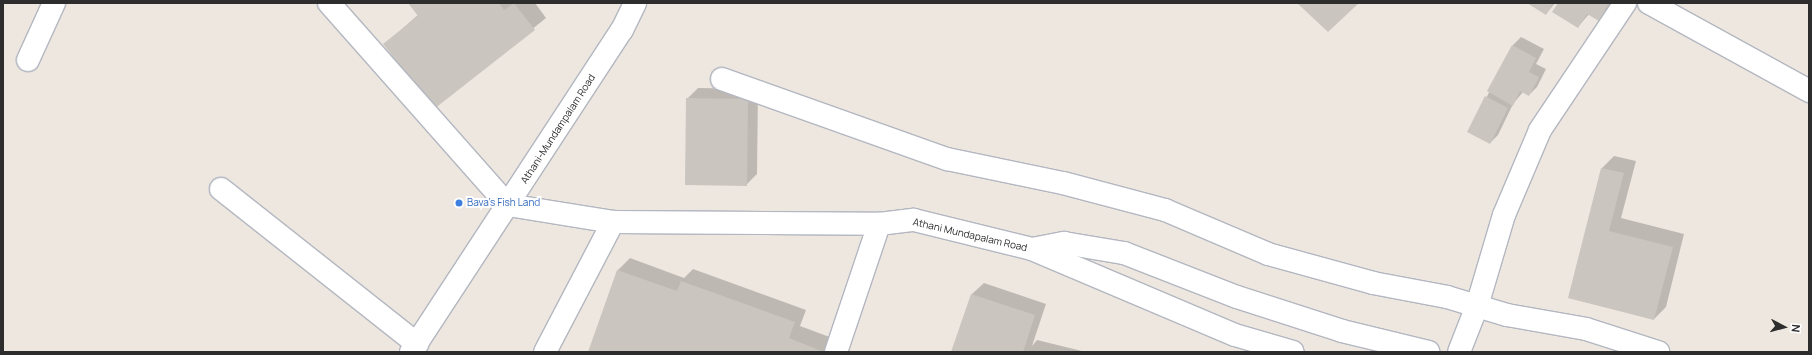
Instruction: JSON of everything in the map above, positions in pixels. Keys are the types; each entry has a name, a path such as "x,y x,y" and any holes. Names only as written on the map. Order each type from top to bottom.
{"street":[{"path":"28,60 54,3"},
{"path":"329,3 508,205"},
{"name":"Athani-Mundampalam Road","path":"414,348 622,30 635,3"},
{"path":"1459,352 1477,306 1504,215 1540,130 1625,3"},
{"path":"1650,3 1809,91"},
{"path":"722,79 947,160 1063,183 1165,210 1268,254 1373,283 1447,297 1507,315 1586,329 1658,352"},
{"path":"220,189 414,348"},
{"name":"Athani Mundapalam Road","path":"508,205 613,222 879,224 914,220 1032,249 1235,335 1293,352"},
{"path":"545,352 613,222"},
{"path":"836,352 879,224"},
{"path":"1032,249 1064,243 1124,252 1244,299 1342,331 1429,352"}],"building":[{"path":"408,3 499,3 504,10 514,3 535,30 434,109 383,44 418,16"},
{"path":"1297,3 1359,3 1328,32"},
{"path":"1527,3 1553,3 1546,15"},
{"path":"1558,3 1609,3 1599,21 1587,14 1578,28 1552,12"},
{"path":"1512,45 1536,58 1529,72 1539,77 1529,96 1520,91 1513,106 1487,91"},
{"path":"1485,96 1508,108 1490,144 1467,132"},
{"path":"686,98 748,99 747,186 685,185"},
{"path":"1601,168 1624,173 1609,231 1673,247 1654,320 1568,298"},
{"path":"617,270 677,291 681,281 795,322 789,338 824,352 588,352"},
{"path":"971,294 1035,315 1023,352 951,352"}],"place":[{"name":"Bava's Fish Land","path":"459,203"}]}
